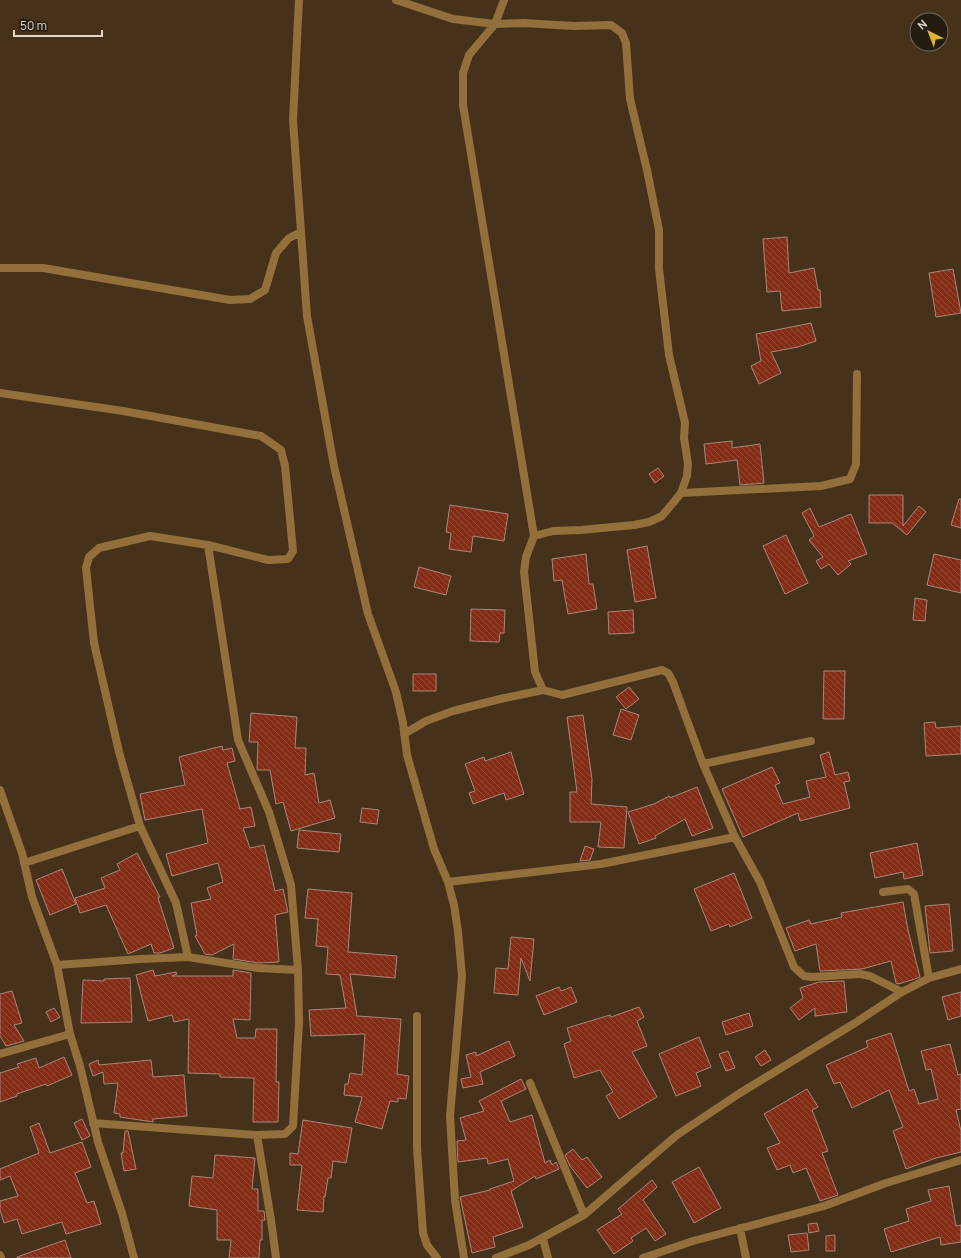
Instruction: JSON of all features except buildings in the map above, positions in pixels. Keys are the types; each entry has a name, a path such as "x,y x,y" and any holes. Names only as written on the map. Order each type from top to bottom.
{"street":[{"path":"299,0 292,120 307,316 334,466 368,614 396,692 407,754 434,849 448,882 454,905 458,931 462,976 450,1116 455,1200 464,1258"},
{"path":"396,0 453,19 495,24 524,23 574,26 611,24 622,33 626,43 630,99 647,170 659,230 659,269 669,356 685,423 684,438 688,464 687,476 681,493 662,516 649,522 634,525 553,531 534,536"},
{"path":"504,0 495,24 469,55 462,73 463,105 534,536 526,557 524,572 535,672 543,690"},
{"path":"0,268 43,268 230,300 250,299 265,290 276,252 289,238 301,232"},
{"path":"681,493 821,486 850,479 856,464 857,374"},
{"path":"0,394 123,411 261,436 281,450 285,466 293,551 288,559 268,560 208,545 150,536 99,548 89,557 86,568 94,643 119,752 140,826 176,903 188,957"},
{"path":"93,1123 257,1135 285,1134 294,1126 298,1023 298,970 291,885 269,812 238,740 208,545"},
{"path":"404,734 426,721 453,711 500,699 543,690 562,695 662,670 668,673 673,682 703,764 735,837 760,882 794,967 804,976 812,977 860,974 870,976 902,992"},
{"path":"703,764 811,741"},
{"path":"0,790 24,863 32,897 56,965 70,1034 80,1066 98,1142 122,1213 134,1258"},
{"path":"24,863 140,826"},
{"path":"448,882 601,864 735,837"},
{"path":"882,892 908,889 914,894 929,978"},
{"path":"56,965 141,958 188,957 258,968 298,970"},
{"path":"496,1258 543,1239 584,1215 677,1135 740,1093 855,1023 902,992 929,978 961,969"},
{"path":"417,1016 417,1148 423,1233 427,1245 437,1258"},
{"path":"0,1054 70,1034"},
{"path":"530,1083 584,1215"},
{"path":"257,1135 276,1258"},
{"path":"643,1258 693,1241 824,1206 886,1183 961,1160"},
{"path":"740,1228 746,1258"},
{"path":"543,1239 548,1258"}]}
